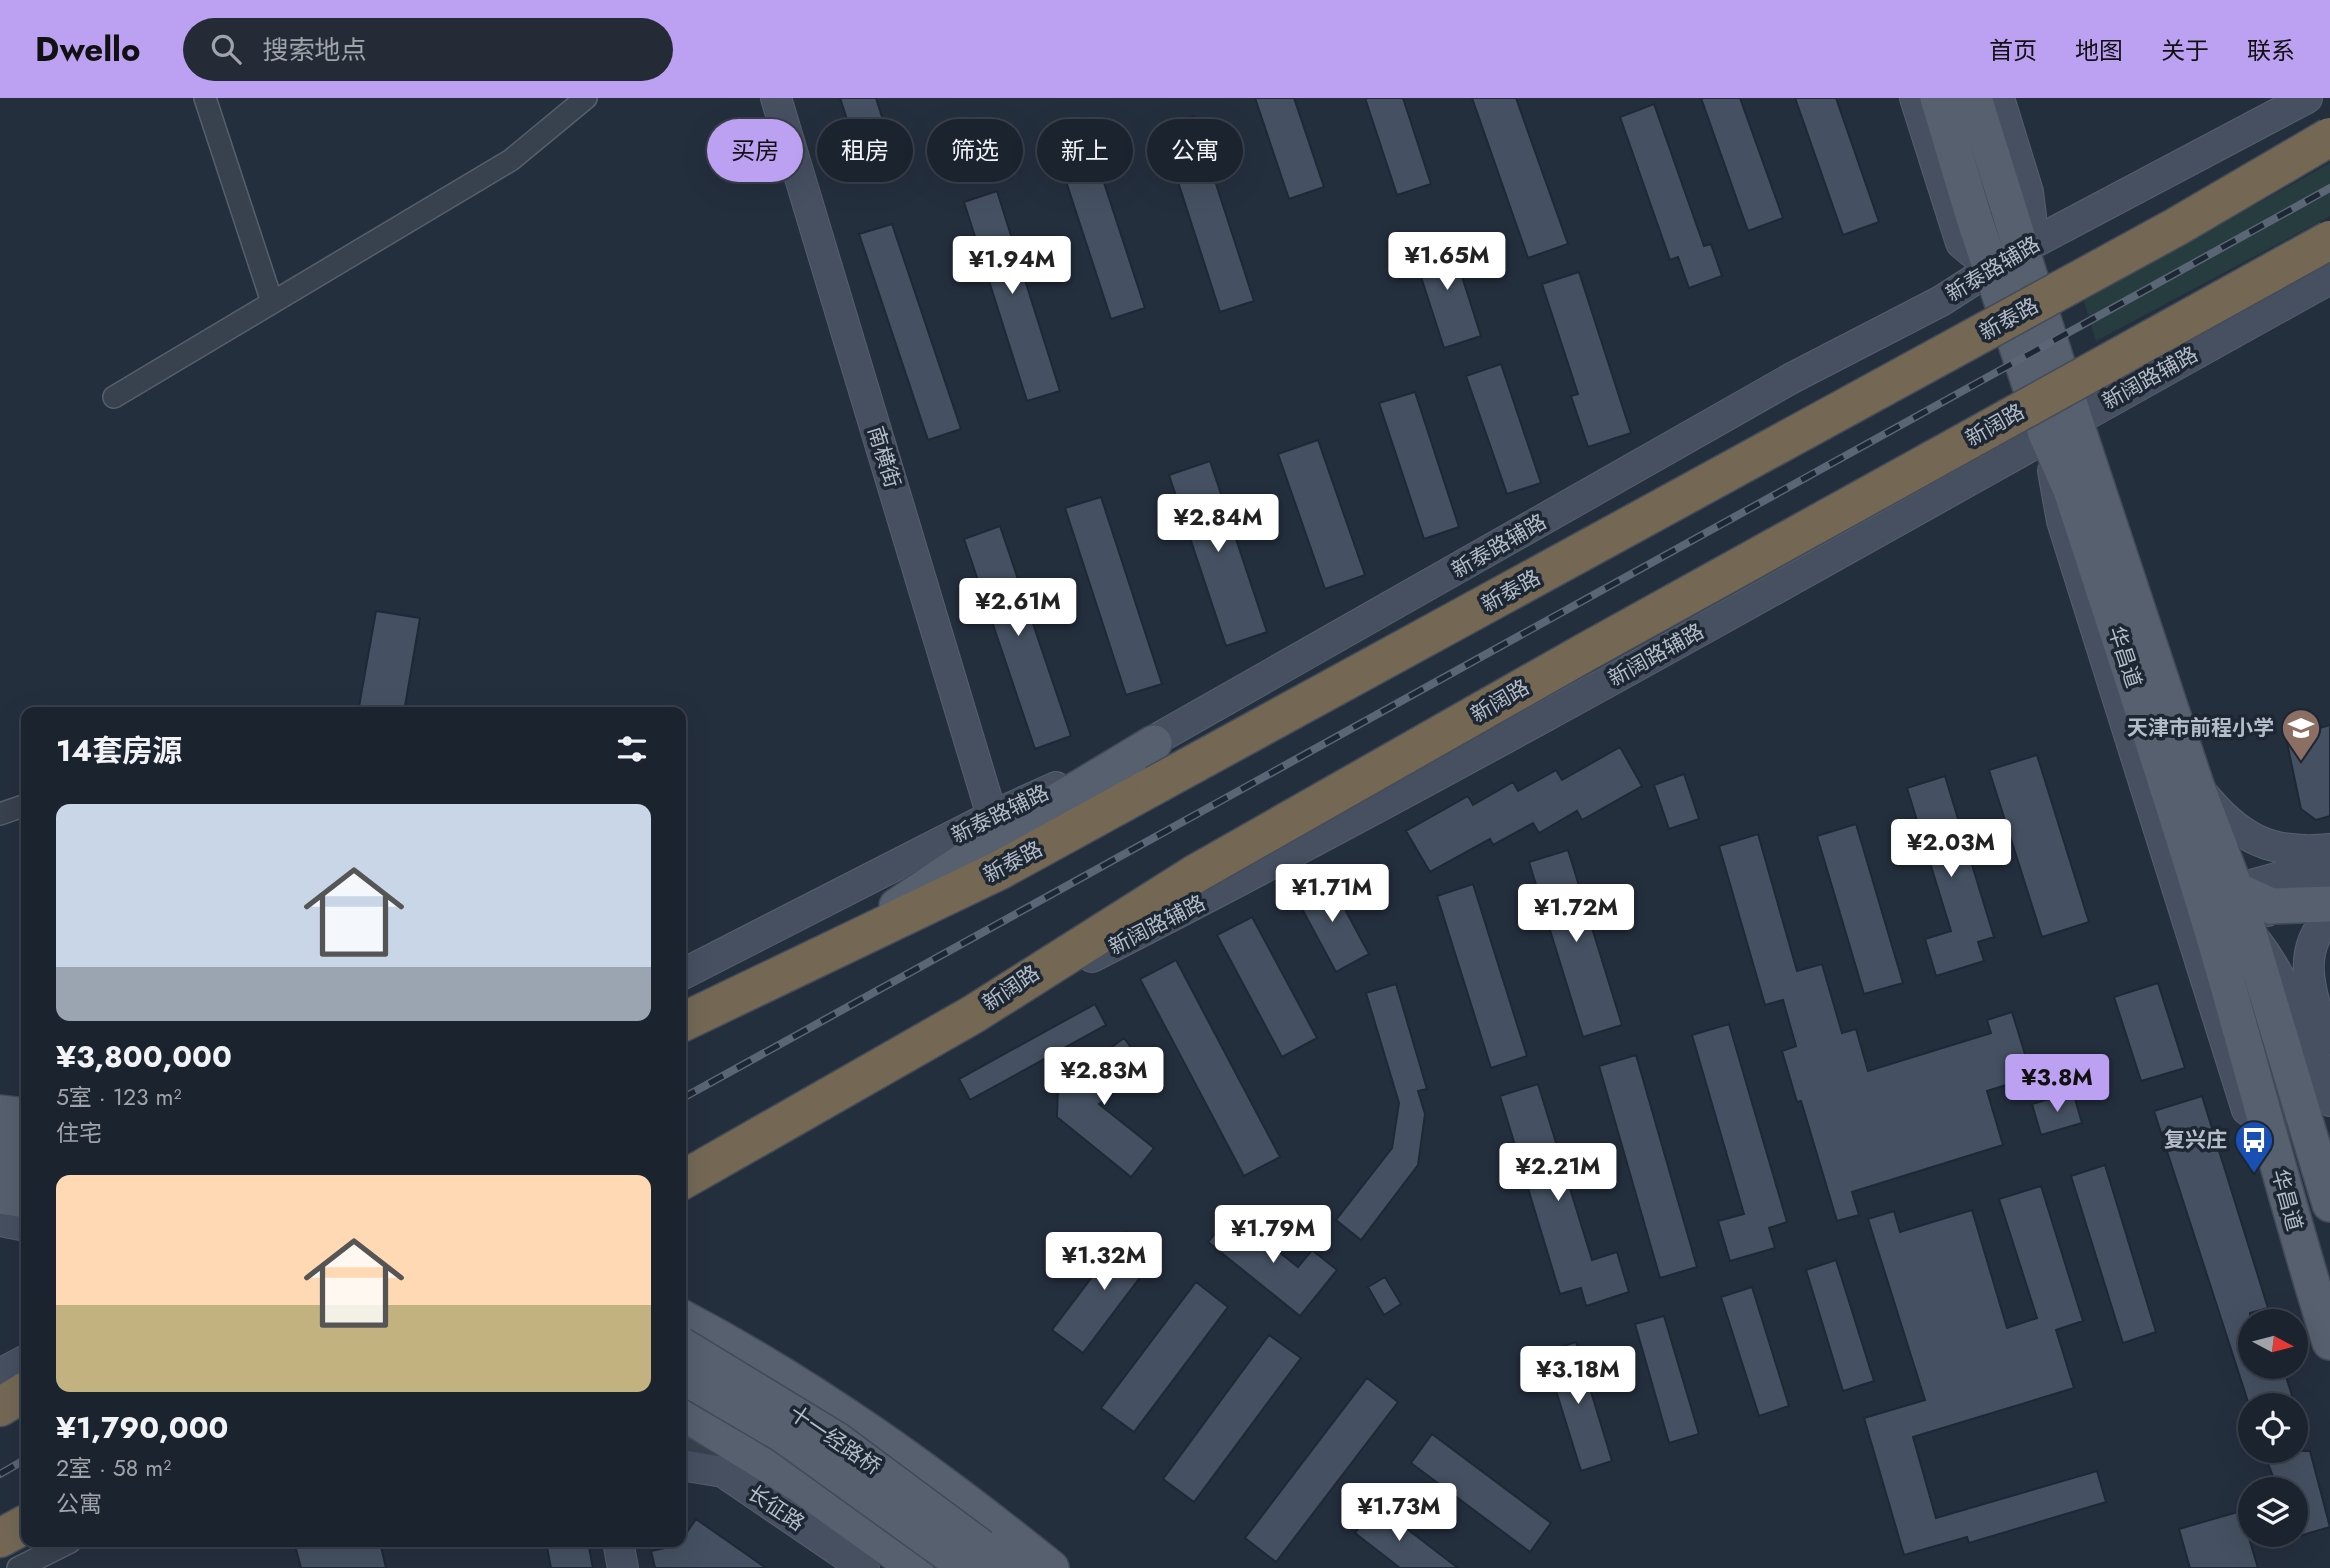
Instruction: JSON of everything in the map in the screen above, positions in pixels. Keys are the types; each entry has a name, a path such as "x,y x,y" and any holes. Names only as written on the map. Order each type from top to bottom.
{"highway":[{"name":"新泰路","path":"686,1021 836,946 1000,870 2164,234 2330,137"},
{"name":"新阔路","path":"686,1178 972,1014 1195,874 1584,653 2330,240"},
{"path":"0,1407 21,1394"},
{"path":"0,1538 21,1527"}],"main road":[{"name":"华昌道","path":"1938,98 1991,268 2061,429 2196,785 2218,895 2206,945 2232,999 2292,1223 2330,1342"},
{"name":"华昌道","path":"1974,98 2022,249 2061,429 2071,490 2183,839 2218,895 2260,919 2330,1204"},
{"path":"836,946 1016,826 1154,743"},
{"path":"2260,919 2330,905"},
{"path":"0,1113 21,1115"},
{"path":"0,1142 21,1144"},
{"path":"0,1168 21,1170"},
{"path":"0,1196 21,1199"},
{"path":"686,1320 802,1384 866,1427 975,1549 1009,1568"},
{"name":"十一经路桥","path":"686,1348 837,1440 975,1549"},
{"name":"十一经路桥","path":"686,1378 975,1549"},
{"path":"686,1415 799,1484 916,1568"},
{"path":"975,1549 1051,1568"}],"street":[{"path":"205,98 272,302"},
{"path":"114,397 511,160 586,98"},
{"name":"南横街","path":"776,98 992,816"},
{"path":"1915,98 1961,243 1991,268"},
{"path":"1999,98 2028,192 2031,216 2022,249"},
{"name":"新泰路辅路","path":"686,972 992,816 1154,743 1792,378 1941,300 2022,249 2307,98"},
{"name":"新阔路辅路","path":"972,1014 1246,879 1709,626 2330,279"},
{"path":"2061,429 2062,522 2218,895 2330,863"},
{"path":"2196,785 2227,822 2249,838 2266,845 2294,850 2330,849"},
{"path":"0,814 21,807"},
{"path":"2292,1223 2248,1112 2206,945 2260,919 2291,890 2330,877"},
{"path":"2330,916 2310,944 2308,966 2330,1057"},
{"path":"2232,999 2235,969 2260,919"},
{"name":"华昌道","path":"2260,919 2277,969 2300,1017 2330,1101"},
{"path":"0,1097 21,1099"},
{"path":"0,1221 21,1225"},
{"path":"0,1374 21,1363"},
{"path":"686,1449 723,1472"},
{"name":"长征路","path":"686,1466 723,1472 864,1568"},
{"path":"18,1568 60,1547"},
{"path":"619,1547 623,1568"},
{"path":"942,1568 975,1549"}],"green space":[{"path":"2330,163 2330,216 2096,341 2084,301"}],"building":[{"path":"840,98 876,98 883,119 847,119"},
{"path":"1255,98 1294,98 1324,187 1289,199"},
{"path":"1365,98 1403,98 1431,184 1397,195"},
{"path":"1472,98 1516,98 1568,244 1528,258"},
{"path":"1701,98 1740,98 1783,218 1748,231"},
{"path":"1795,98 1836,98 1879,222 1843,235"},
{"path":"1654,104 1704,246 1711,244 1722,276 1689,288 1678,257 1670,260 1620,117"},
{"path":"1066,182 1104,182 1145,308 1111,319"},
{"path":"1178,182 1215,182 1254,301 1220,312"},
{"path":"997,191 1060,391 1027,401 964,202"},
{"path":"892,224 961,429 928,440 859,234"},
{"path":"1449,236 1481,336 1444,348 1412,249"},
{"path":"1579,272 1631,433 1588,447 1571,396 1578,394 1542,284"},
{"path":"1501,364 1541,483 1507,494 1466,376"},
{"path":"1415,392 1459,527 1424,539 1379,403"},
{"path":"1318,440 1365,575 1325,589 1278,454"},
{"path":"1210,461 1267,632 1226,646 1169,475"},
{"path":"1101,497 1162,684 1126,695 1065,508"},
{"path":"1000,526 1071,736 1035,749 964,539"},
{"path":"376,611 420,618 405,707 359,707"},
{"path":"2330,725 2330,816 2316,820 2301,809 2286,738"},
{"path":"1620,747 1642,786 1582,820 1577,811 1539,833 1533,823 1493,845 1490,839 1430,872 1406,831 1468,796 1473,805 1513,782 1518,791 1556,770 1562,780"},
{"path":"2037,755 2089,922 2042,937 1989,770"},
{"path":"1684,774 1699,819 1669,829 1654,785"},
{"path":"1945,776 1994,937 1978,942 1984,961 1936,976 1925,939 1951,931 1907,788"},
{"path":"1856,824 1903,983 1864,994 1817,836"},
{"path":"1758,834 1797,971 1822,964 1842,1033 1856,1029 1868,1071 1991,1033 1987,1020 2012,1012 2032,1077 1987,1091 2003,1145 1852,1192 1859,1215 1837,1221 1801,1101 1797,1102 1782,1051 1796,1046 1783,1000 1765,1005 1719,846"},
{"path":"1568,850 1622,1025 1583,1037 1529,862"},
{"path":"1327,876 1369,954 1336,972 1294,894"},
{"path":"1473,884 1527,1056 1491,1068 1437,896"},
{"path":"1252,917 1317,1038 1282,1057 1217,935"},
{"path":"1176,960 1280,1157 1244,1176 1140,979"},
{"path":"2158,983 2185,1068 2141,1081 2114,997"},
{"path":"1396,984 1427,1089 1418,1091 1425,1114 1418,1165 1361,1240 1336,1220 1392,1148 1399,1103 1366,993"},
{"path":"1095,1004 1106,1025 970,1100 959,1079"},
{"path":"1729,1024 1787,1222 1769,1228 1775,1248 1730,1261 1718,1221 1744,1214 1692,1035"},
{"path":"1124,1038 1146,1068 1099,1104 1154,1148 1131,1177 1057,1117 1058,1087"},
{"path":"1636,1055 1697,1267 1660,1278 1599,1066"},
{"path":"1538,1084 1592,1260 1617,1252 1629,1292 1586,1306 1581,1288 1560,1294 1500,1096"},
{"path":"2073,1092 2082,1123 2041,1135 2032,1104"},
{"path":"2202,1096 2268,1308 2238,1309 2238,1371 2154,1111"},
{"path":"2105,1165 2156,1332 2123,1343 2071,1176"},
{"path":"2041,1186 2083,1321 2056,1330 2074,1388 1913,1437 1936,1518 2097,1471 2106,1502 1969,1543 1967,1537 1904,1555 1864,1418 1925,1400 1868,1219 1894,1211 1900,1232 1972,1210 2007,1328 2037,1318 1999,1199"},
{"path":"1231,1214 1298,1267 1312,1250 1337,1270 1300,1316 1208,1242"},
{"path":"1126,1232 1157,1255 1083,1353 1052,1330"},
{"path":"1836,1260 1874,1381 1843,1391 1806,1270"},
{"path":"1385,1277 1401,1304 1384,1315 1368,1287"},
{"path":"1196,1282 1228,1307 1134,1432 1101,1408"},
{"path":"1752,1287 1789,1406 1759,1416 1721,1297"},
{"path":"1664,1316 1699,1434 1669,1443 1635,1324"},
{"path":"1269,1335 1301,1358 1194,1502 1163,1479"},
{"path":"1576,1342 1612,1461 1581,1471 1544,1352"},
{"path":"1367,1378 1398,1402 1276,1562 1245,1538"},
{"path":"2241,1379 2287,1379 2291,1393 2245,1393"},
{"path":"1432,1434 1551,1523 1530,1552 1411,1463"},
{"path":"2310,1451 2330,1527 2308,1533 2308,1477 2273,1477 2268,1463 2308,1463"},
{"path":"1376,1505 1458,1568 1400,1568 1355,1533"},
{"path":"2238,1512 2238,1547 2252,1547 2258,1568 2190,1568 2179,1529"},
{"path":"696,1519 766,1568 655,1568 651,1551 686,1547 686,1533"},
{"path":"295,1547 381,1547 386,1568 301,1568"},
{"path":"547,1547 589,1547 593,1568 551,1568"}],"railway":[{"path":"686,1096 2330,188"},
{"path":"0,1474 21,1462"}],"place":[{"name":"天津市前程小学","path":"2301,762"},
{"name":"复兴庄","path":"2254,1174"}]}
